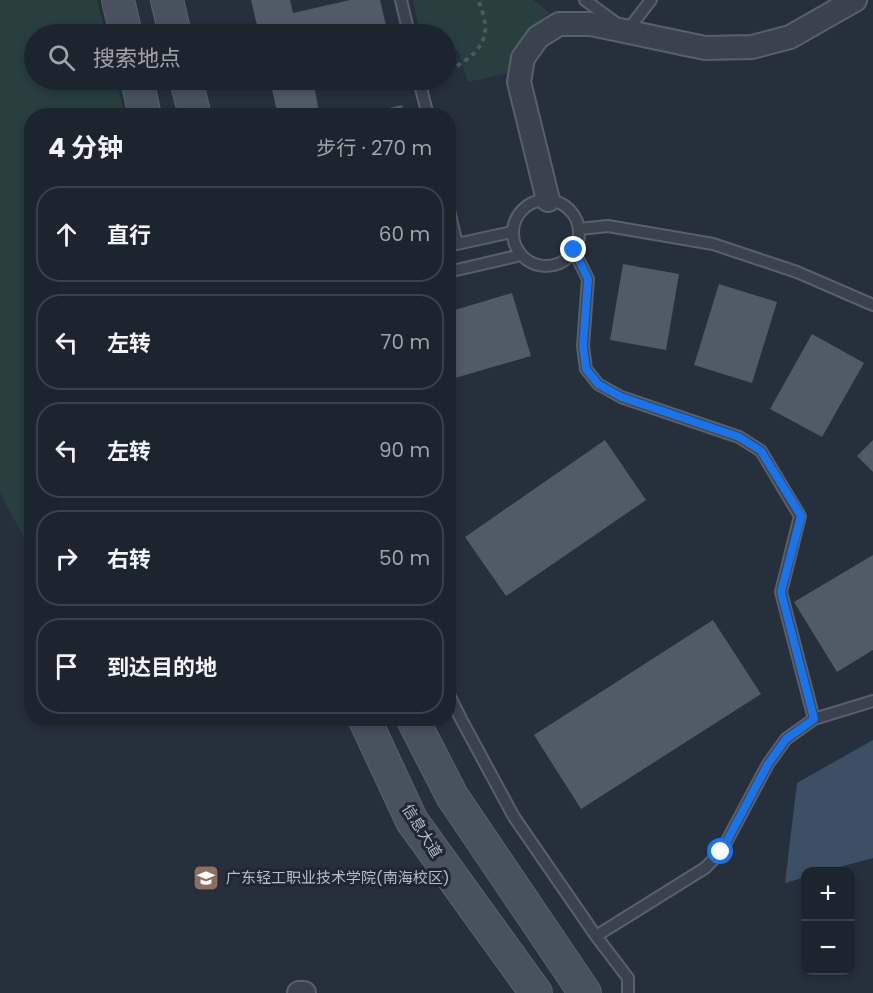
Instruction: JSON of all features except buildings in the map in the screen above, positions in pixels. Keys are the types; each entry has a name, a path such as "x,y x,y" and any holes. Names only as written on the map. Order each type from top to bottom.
{"main road":[{"path":"118,0 124,24"},
{"path":"167,0 173,24"},
{"path":"139,90 143,108"},
{"path":"188,90 193,108"},
{"name":"信息大道","path":"368,726 412,821 536,993"},
{"path":"416,726 452,796 585,993"}],"street":[{"path":"548,200 519,82 523,58 537,37 559,24 591,24 705,48 752,47 790,37 855,0"},
{"path":"299,993 304,993"}],"lane":[{"path":"401,0 407,24"},
{"path":"585,0 627,31 651,0"},
{"path":"422,90 426,108"},
{"path":"548,200 568,209 579,229 574,250 568,258 557,265 546,267 535,265 521,255 513,243 514,222 528,205 538,201 548,200"},
{"path":"579,229 608,226 713,244 797,272 873,305"},
{"path":"456,244 512,232"},
{"path":"574,250 588,279 583,346 586,369 598,384 621,397 739,437 761,451 801,516 781,592 814,719"},
{"path":"456,270 521,255"},
{"path":"597,936 705,868 721,852 768,764 786,739 814,719 873,701"},
{"path":"456,709 514,817 628,978 628,993"}],"path":[{"path":"457,66 479,49 486,35 485,20 478,0"}],"green space":[{"path":"0,0 97,0 103,24 24,24 24,90 119,90 123,108 24,108 24,537 0,493"},
{"path":"413,0 533,0 550,13 522,38 513,53 507,73 468,82 458,50 456,50 456,24 418,24"}],"water":[{"path":"873,740 873,858 840,867 801,867 801,878 785,883 797,783"}],"place":[{"name":"广东轻工职业技术学院(南海校区)","path":"206,878"}],"route":[{"path":"574,250 588,279 583,346 586,369 598,384 621,397 739,437 761,451 801,516 781,592 814,719 786,739 768,764 721,852"}]}
